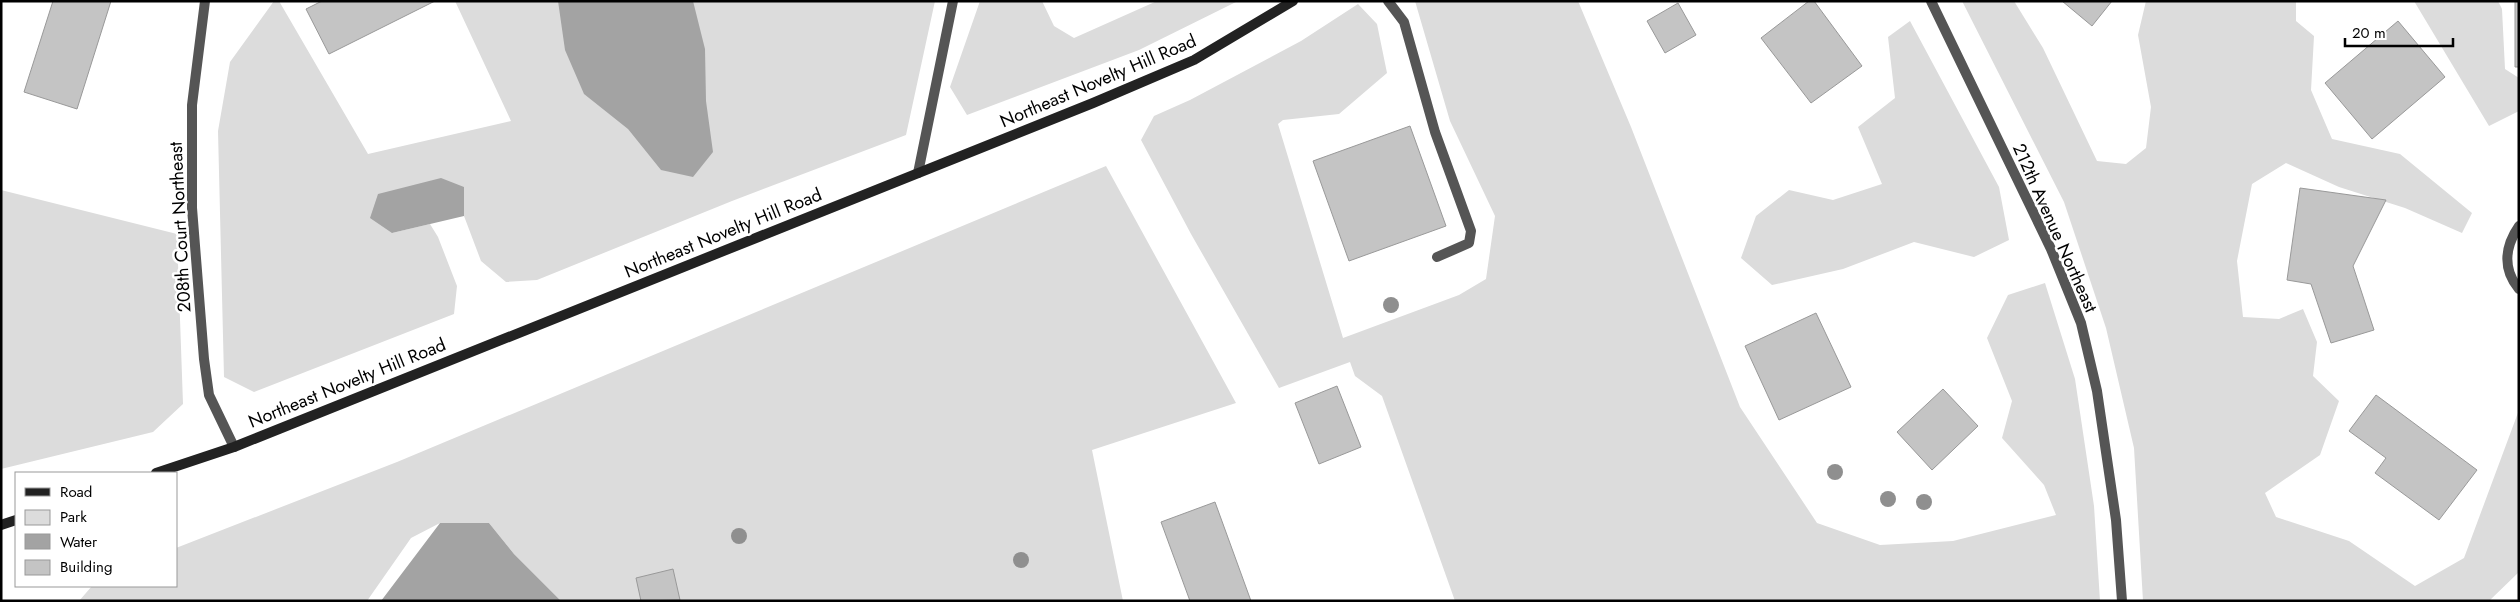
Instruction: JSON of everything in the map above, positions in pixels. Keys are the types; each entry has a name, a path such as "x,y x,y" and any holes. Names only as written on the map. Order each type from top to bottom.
{"main road":[{"name":"Northeast Novelty Hill Road","path":"159,472 234,447 918,173 1194,60 1293,1"},
{"path":"1,525 15,520"}],"street":[{"name":"208th Court Northeast","path":"205,1 192,105 192,208 204,360 209,395 234,447"},
{"path":"918,173 952,1"},
{"path":"1388,1 1404,22 1435,132 1472,231 1469,243 1437,257"},
{"name":"212th Avenue Northeast","path":"1930,1 2051,249 2081,323 2097,391 2111,483 2116,520 2122,601"},
{"path":"2519,226 2511,237 2506,252 2507,267 2513,282 2519,289"}],"green space":[{"path":"274,1 279,1 368,154 511,121 455,1 935,1 906,135 732,201 537,280 506,282 481,261 464,216 463,187 392,233 430,224 438,237 457,286 454,314 254,392 224,377 218,131 230,62"},
{"path":"980,1 1042,1 1054,26 1074,38 1157,1 1238,1 1139,50 967,115 950,87"},
{"path":"1415,1 1578,1 1631,127 1740,407 1817,523 1880,545 1953,541 2056,515 2044,485 2002,438 2012,401 1987,338 2008,295 2045,283 2075,379 2094,506 2100,601 1455,601 1382,396 1355,376 1350,362 1279,388 1191,234 1141,140 1154,116 1190,100 1301,41 1358,4 1377,24 1387,73 1339,114 1283,120 1278,124 1343,338 1459,295 1486,279 1495,216 1450,121"},
{"path":"1962,1 2014,1 2043,48 2097,161 2126,164 2146,148 2151,107 2138,35 2146,1 2296,1 2296,21 2314,36 2311,90 2332,139 2400,154 2472,213 2462,233 2405,208 2339,187 2286,163 2252,184 2237,261 2243,317 2279,319 2303,309 2317,342 2313,376 2339,401 2320,455 2265,493 2276,517 2349,541 2415,586 2464,558 2519,410 2519,572 2489,601 2143,601 2134,448 2106,328 2064,202"},
{"path":"2414,1 2498,1 2502,9 2505,69 2519,78 2519,111 2489,126"},
{"path":"1910,21 1999,187 2009,240 1974,257 1914,242 1843,269 1772,285 1741,258 1756,216 1789,190 1833,200 1882,184 1858,127 1895,98 1888,37"},
{"path":"1106,166 1236,403 1092,450 1123,601 561,601 514,554 489,523 440,523 411,538 367,601 79,601 91,587 178,587 178,547 397,462"},
{"path":"1,190 177,234 183,404 153,432 1,469"}],"water":[{"path":"558,1 693,1 705,49 706,101 713,152 693,177 661,170 628,129 584,94 565,50"},
{"path":"441,178 464,187 464,216 392,233 370,218 378,194"},
{"path":"440,523 489,523 514,554 561,601 381,601"}],"building":[{"path":"53,1 111,1 77,109 24,92"},
{"path":"322,1 435,1 329,54 306,9"},
{"path":"1809,1 1814,1 1862,66 1811,103 1761,38"},
{"path":"2062,1 2112,1 2092,26"},
{"path":"2515,1 2519,1 2519,67 2515,67"},
{"path":"1678,3 1696,35 1665,53 1647,21"},
{"path":"2398,21 2445,77 2372,139 2325,83"},
{"path":"1410,126 1446,226 1349,261 1313,161"},
{"path":"2300,188 2386,200 2353,266 2374,330 2331,343 2311,284 2287,280"},
{"path":"1816,313 1851,387 1779,420 1745,346"},
{"path":"1337,386 1361,447 1319,464 1295,403"},
{"path":"1943,389 1978,426 1932,470 1897,432"},
{"path":"2376,395 2477,470 2439,520 2375,473 2386,458 2349,431"},
{"path":"1215,502 1251,601 1190,601 1161,522"},
{"path":"673,569 680,600 641,601 636,578"}]}
